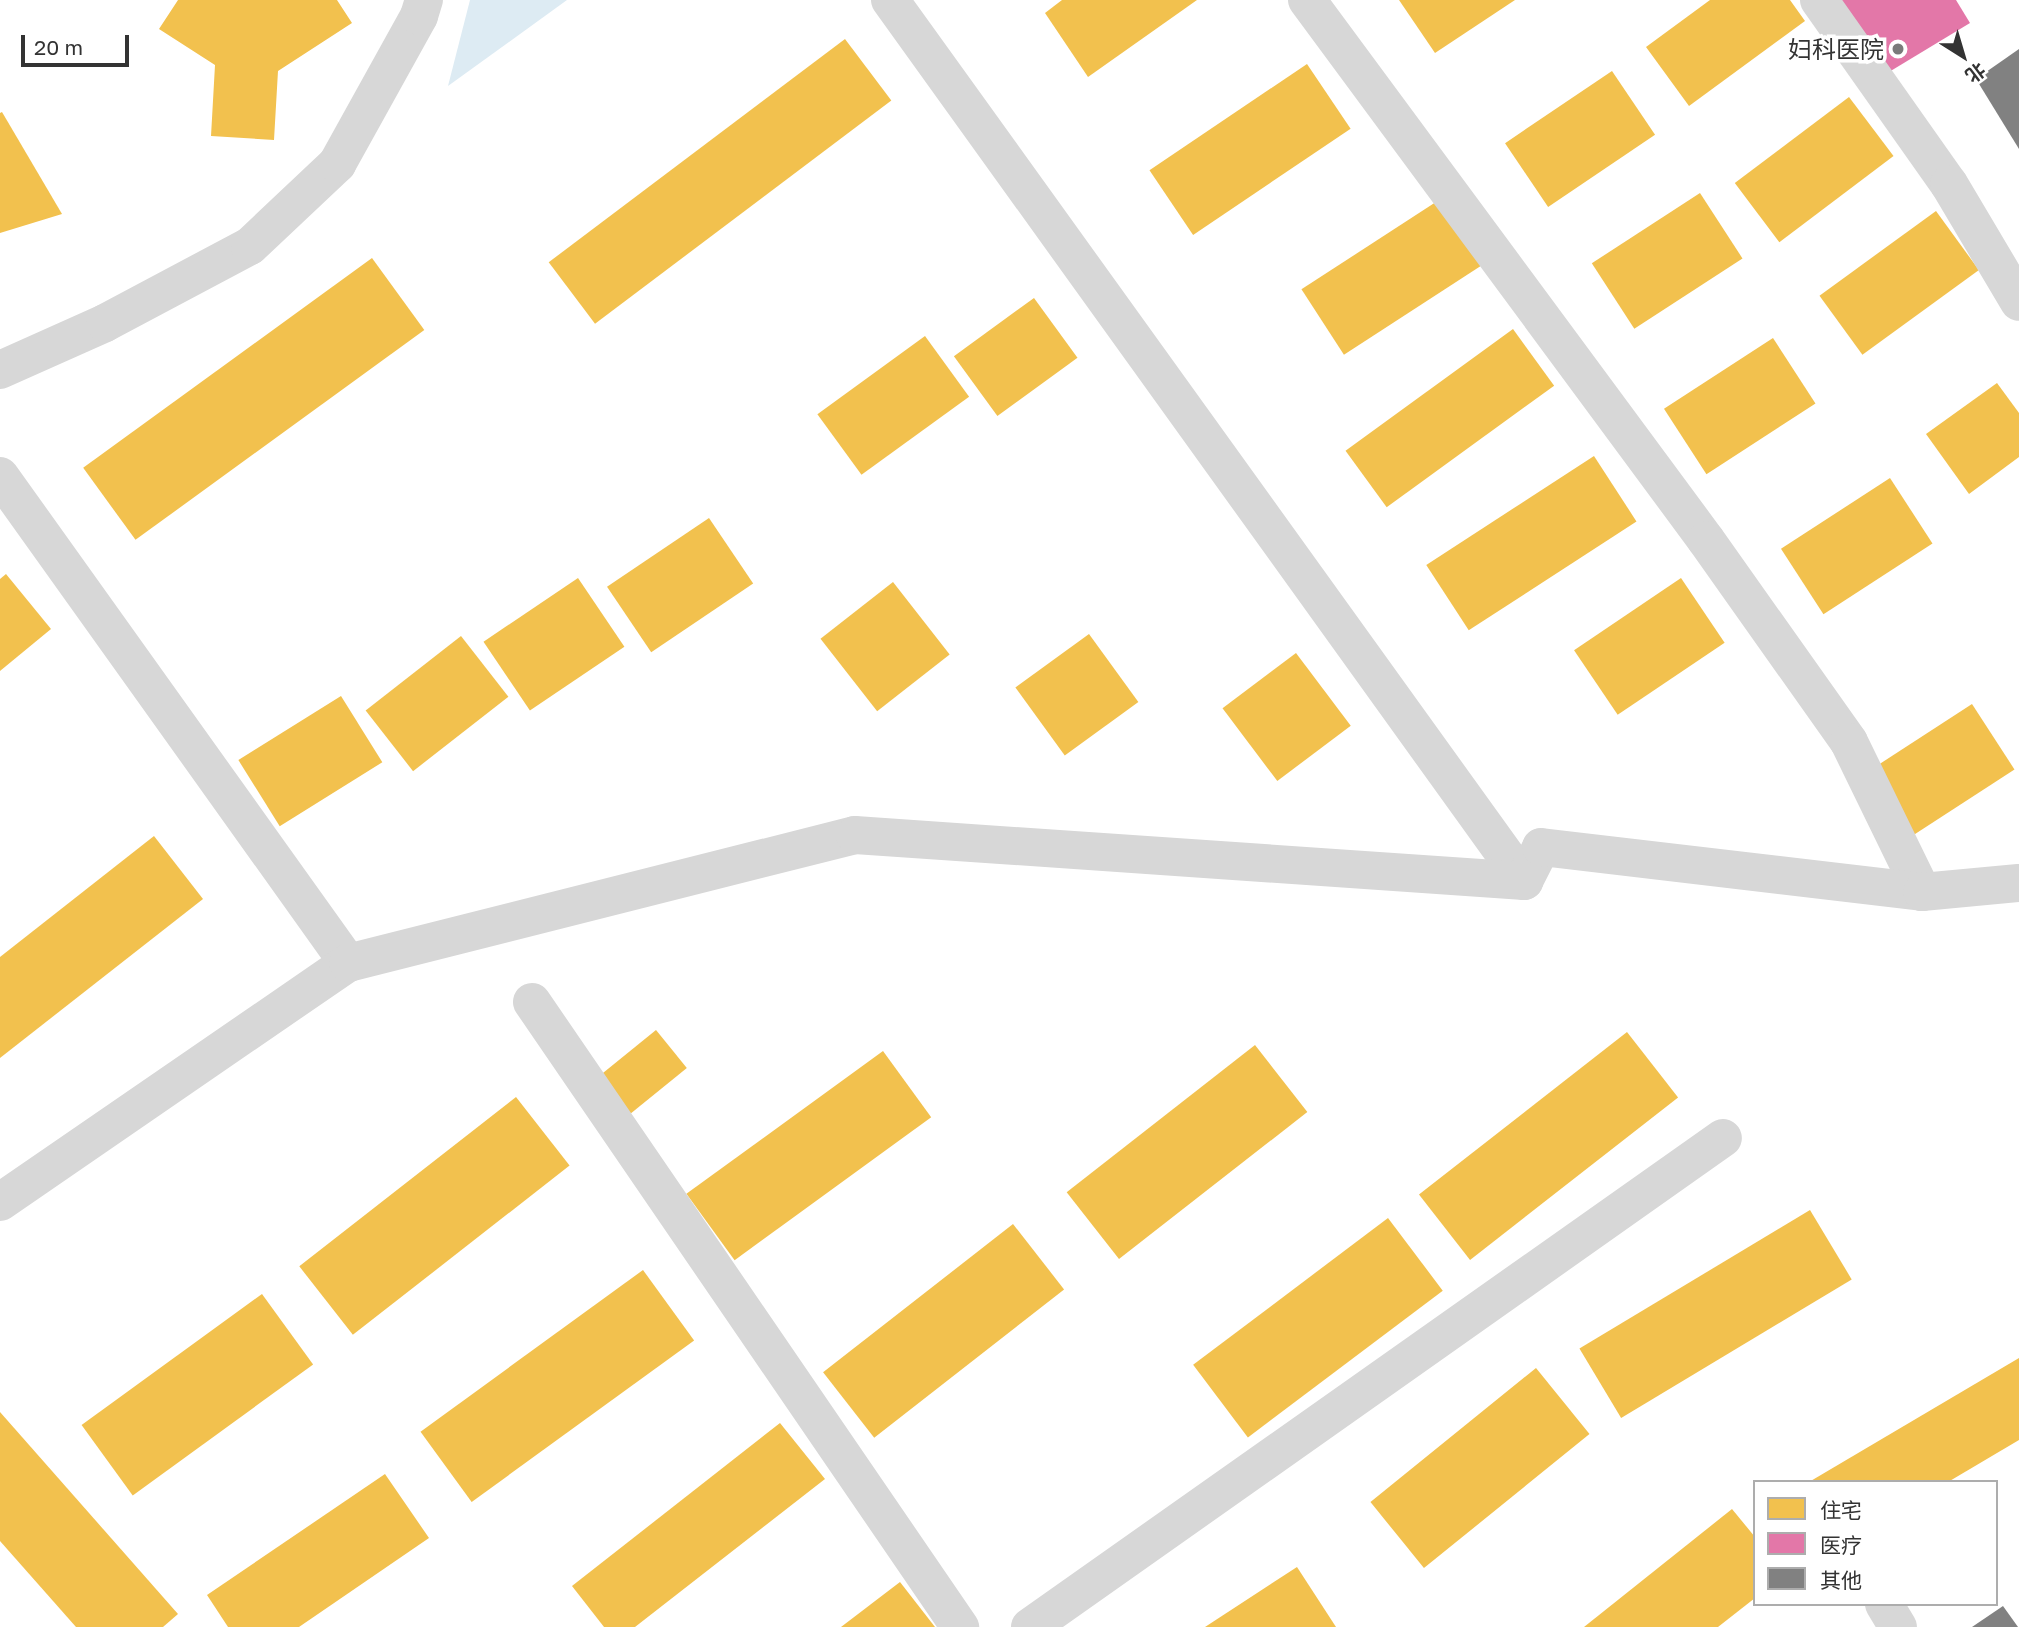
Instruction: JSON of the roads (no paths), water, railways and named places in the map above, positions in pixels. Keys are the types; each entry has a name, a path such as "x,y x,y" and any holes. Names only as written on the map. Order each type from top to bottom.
{"street":[{"path":"0,370 105,323 250,246 337,164 419,16 424,0"},
{"path":"1307,0 1706,540 1849,742 1922,892"},
{"path":"1819,0 1948,184 2019,302"},
{"path":"902,4 1524,881"},
{"path":"0,477 348,963"},
{"path":"0,1202 348,963 855,835 1524,881"},
{"path":"1524,881 1541,848 1922,892 2019,883"},
{"path":"531,1002 960,1627"},
{"path":"1030,1627 1723,1138"},
{"path":"1885,1606 1898,1627"}],"place":[{"name":"妇科医院","path":"1898,49"}]}
